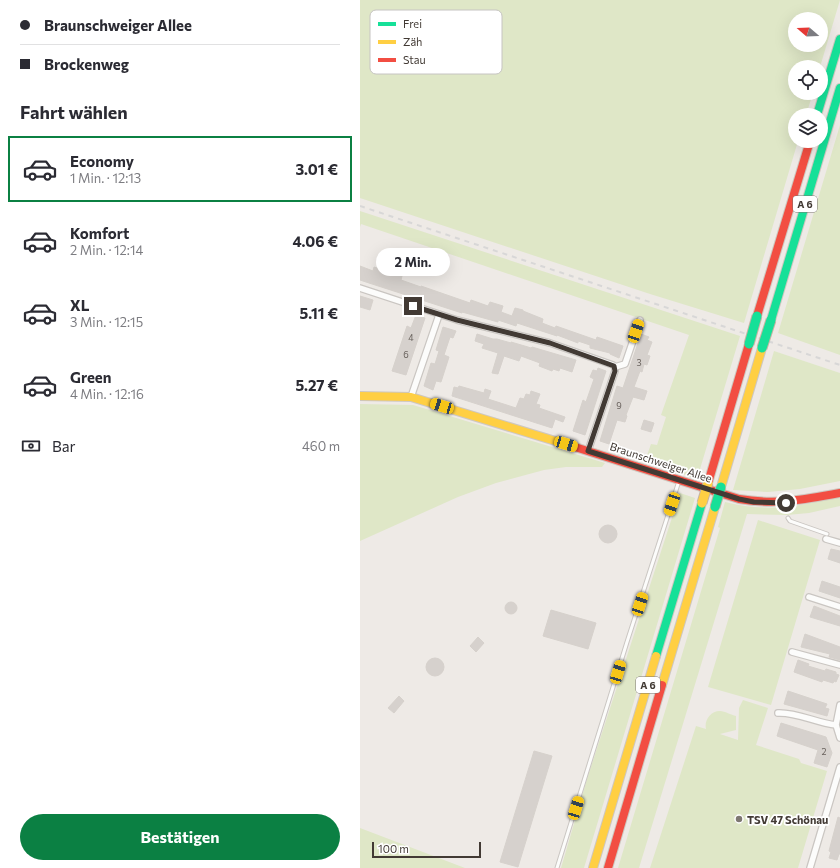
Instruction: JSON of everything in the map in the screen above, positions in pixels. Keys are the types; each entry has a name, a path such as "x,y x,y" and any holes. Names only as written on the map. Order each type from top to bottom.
{"main road":[{"path":"819,108 840,39"},
{"name":"A 6","path":"608,868 840,88"},
{"name":"A 6","path":"593,868 808,148"},
{"name":"Braunschweiger Allee","path":"360,396 411,398 588,451 726,496 754,502 786,503 840,493"}],"street":[{"path":"360,288 457,320 550,343 615,367 625,364 640,320"},
{"path":"411,398 440,315"},
{"path":"588,451 615,371 615,367"},
{"path":"827,536 840,543"},
{"path":"809,597 840,606"},
{"path":"792,652 840,665"},
{"path":"840,705 836,725 840,738"},
{"path":"778,713 786,712 826,724 836,725"},
{"path":"810,868 840,766"}],"lane":[{"path":"557,868 627,642 680,480"},
{"path":"788,518 790,521 827,536"}],"green space":[{"path":"360,0 840,0 828,40 828,12 788,12 788,52 824,52 822,60 788,60 788,100 811,100 808,108 788,108 788,148 796,148 744,323 650,294 360,198"},
{"path":"840,125 840,355 778,333"},
{"path":"360,211 740,336 697,479 645,461 651,444 657,445 666,417 661,415 689,335 361,224 360,227"},
{"path":"774,351 840,373 840,481 800,489 768,492 733,490"},
{"path":"360,404 413,405 605,463 602,467 566,467 544,470 496,483 458,497 360,541"},
{"path":"680,493 695,498 584,868 561,868 587,779"},
{"path":"840,497 840,506 809,513 787,515 747,514 639,868 618,868 720,528 718,527 725,502 769,508 811,503"},
{"path":"758,520 820,540 771,705 708,687"},
{"name":"TSV 47 Schönau","path":"743,700 768,708 756,745 799,759 801,763 827,771 798,868 650,868 696,726 706,729 708,717 716,711 726,712 736,716 736,730 720,734 738,740 739,708"},
{"path":"360,828 465,868 360,868"}],"building":[{"path":"360,266 373,271 374,267 402,276 401,280 470,303 471,300 488,306 490,302 503,306 501,312 512,316 515,308 523,310 543,319 542,323 555,328 556,326 596,340 597,337 623,346 619,358 610,353 590,348 590,345 578,341 578,343 517,323 516,326 498,320 498,322 462,313 360,280"},
{"path":"360,296 373,300 370,310 360,307"},
{"path":"416,315 425,318 406,375 392,371 407,326 411,328"},
{"path":"443,327 456,331 453,338 450,337 444,355 449,357 441,382 436,381 433,390 424,386 431,363 435,364 439,351 436,350"},
{"path":"477,334 531,348 532,347 576,360 572,372 560,368 559,371 553,369 552,371 539,366 540,363 521,356 519,361 504,356 498,374 492,373 498,353 482,348 484,344 475,341"},
{"path":"641,334 649,337 647,340 652,342 647,355 650,356 647,365 644,364 642,372 640,371 634,387 647,391 644,400 633,397 625,422 617,420 609,444 600,441 617,386 623,388"},
{"path":"598,368 606,371 585,435 573,431 583,400 586,402 594,379 590,377 593,370 597,371"},
{"path":"459,386 484,393 485,389 491,391 488,399 516,408 520,398 524,399 526,394 530,395 531,391 540,394 536,404 540,405 539,408 565,417 563,422 555,419 552,428 452,396 454,387 458,388"},
{"path":"644,420 654,423 651,432 641,429"},
{"path":"608,525 614,528 617,534 614,540 608,543 602,540 599,534 602,528"},
{"path":"831,549 840,551 840,563 828,559"},
{"path":"822,581 840,587 840,598 819,591"},
{"path":"511,602 515,604 517,608 515,612 511,614 507,612 505,608 507,604"},
{"path":"814,606 840,616 840,626 810,617"},
{"path":"551,610 596,623 588,649 543,636"},
{"path":"805,634 840,647 840,660 829,657 830,654 801,647"},
{"path":"478,637 484,643 476,652 470,646"},
{"path":"435,658 441,661 444,667 441,673 435,676 429,673 426,667 429,661"},
{"path":"798,660 809,664 808,666 825,671 826,669 836,672 836,674 839,675 836,682 834,681 833,683 823,680 822,682 794,672"},
{"path":"788,691 827,704 825,708 829,709 827,716 784,704"},
{"path":"399,696 404,701 394,713 388,708"},
{"path":"781,723 826,737 832,753 827,767 814,763 818,750 777,736"},
{"path":"534,751 552,756 518,867 500,862"},
{"path":"838,817 840,818 840,854 837,860 829,858 831,852 829,851"}],"railway":[{"path":"360,206 840,365"}],"traffic: fast":[{"path":"819,108 840,39"},
{"path":"771,320 840,88"},
{"path":"749,344 757,316"},
{"path":"762,348 771,320"},
{"path":"715,507 721,487"},
{"path":"656,656 702,503"}],"traffic: slow":[{"path":"721,487 762,348"},
{"path":"360,396 411,397 575,447"},
{"path":"702,503 708,483"},
{"path":"662,685 715,507"},
{"path":"593,868 656,656"}],"traffic: jam":[{"path":"757,316 808,148"},
{"path":"708,483 749,344"},
{"path":"575,447 739,499 777,502 814,498 840,493"},
{"path":"608,868 662,685"}],"place":[{"name":"TSV 47 Schönau","path":"739,819"}],"route":[{"path":"413,306 457,320 550,343 613,365 615,371 588,451 633,464 726,496 754,502 786,503"}]}
